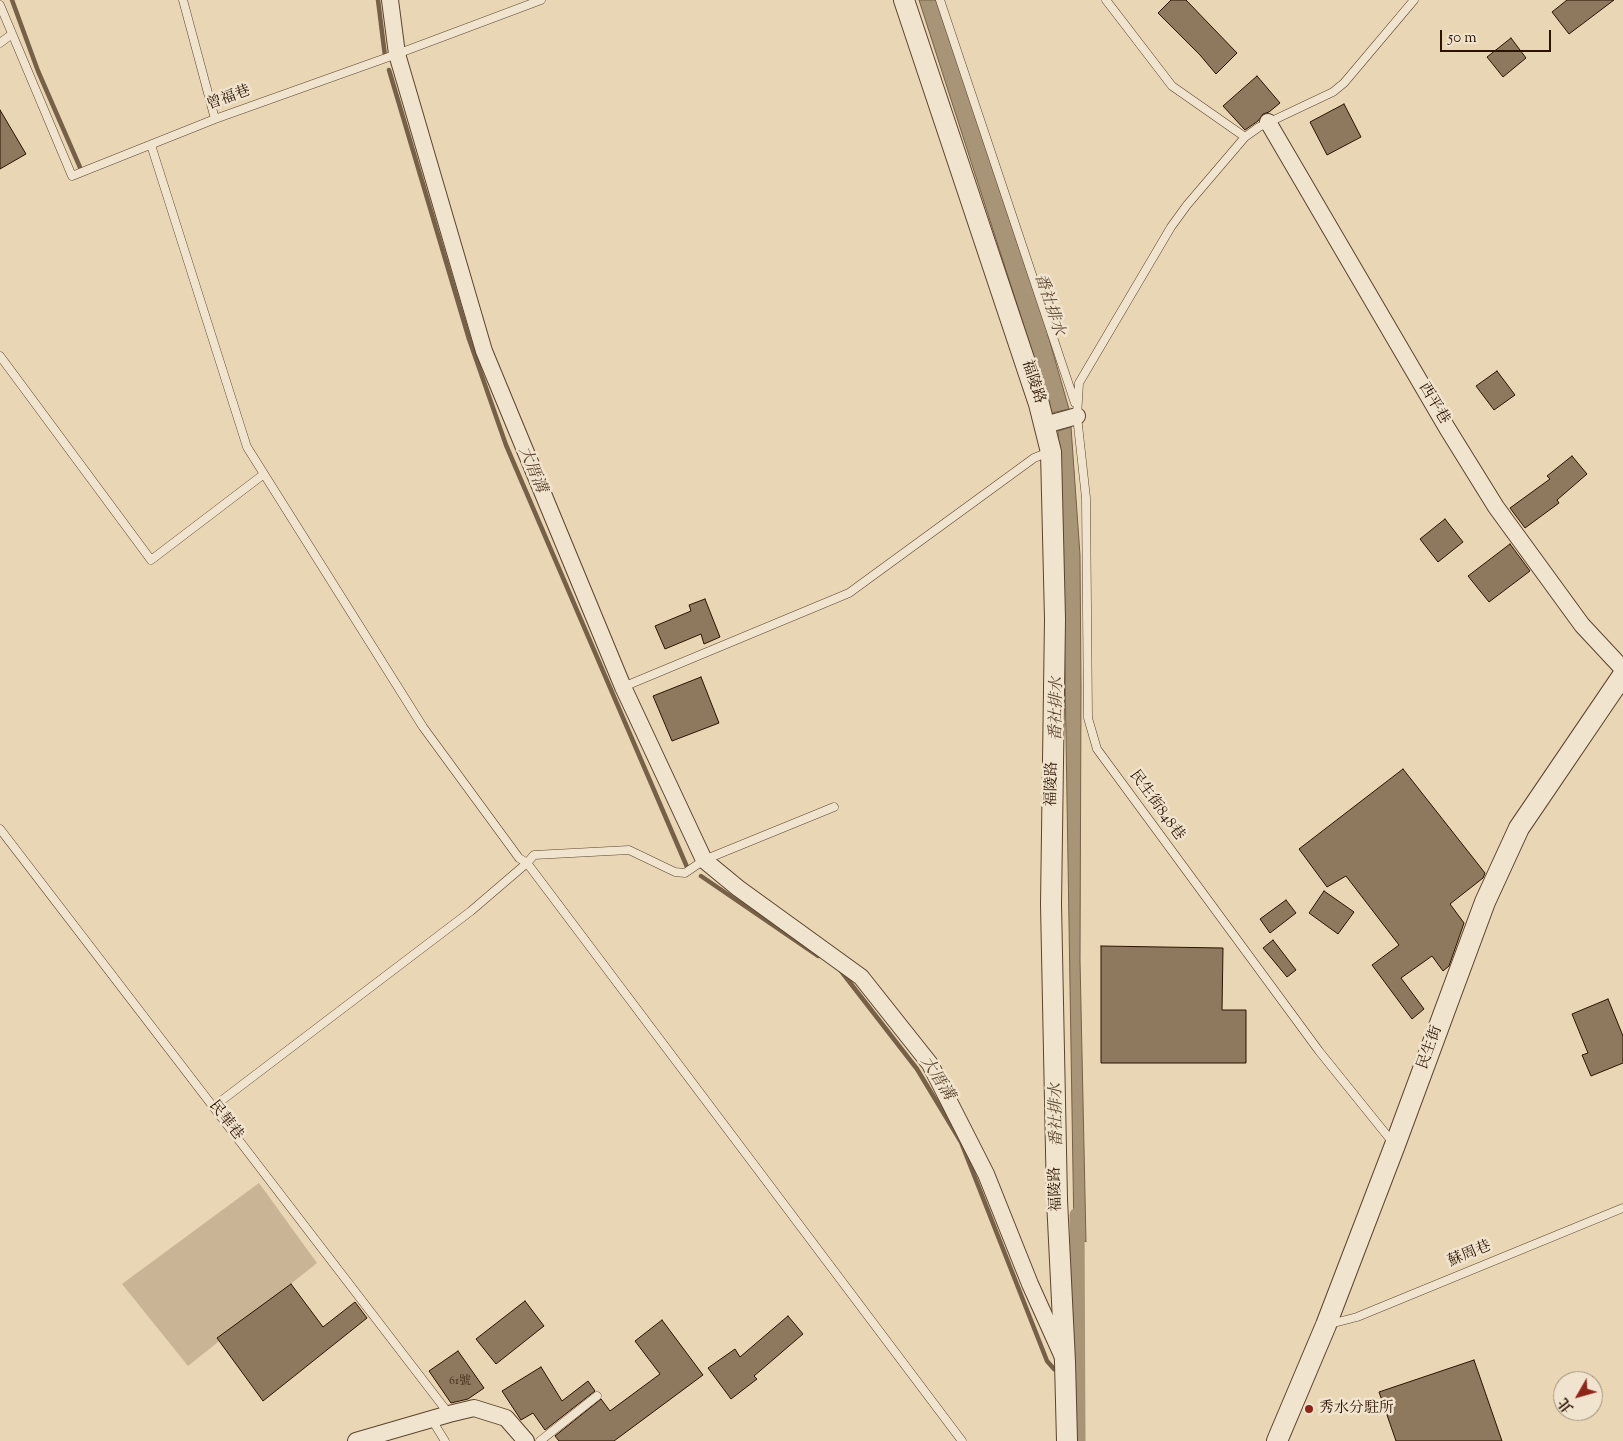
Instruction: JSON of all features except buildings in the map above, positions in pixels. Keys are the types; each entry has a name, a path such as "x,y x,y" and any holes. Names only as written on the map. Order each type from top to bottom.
{"street":[{"path":"390,0 397,54 484,352 623,687 704,860 738,888 861,976 930,1064 986,1174 1030,1284 1065,1362"},
{"name":"福陵路","path":"904,0 1039,404 1051,452 1055,619 1051,914 1057,1200 1067,1441"},
{"name":"西平巷","path":"1268,122 1447,428 1496,507 1582,625 1623,669"},
{"path":"1045,425 1077,413"},
{"name":"民生街","path":"1282,1440 1395,1145 1485,902 1519,828 1623,675"},
{"path":"356,1441 474,1408 506,1418 526,1441"}],"lane":[{"path":"183,0 215,119"},
{"name":"曾福巷","path":"12,34 72,176 215,119 541,0"},
{"path":"940,0 1077,413"},
{"path":"1106,0 1172,86 1245,138"},
{"path":"1077,413 1079,382 1171,227 1187,205 1245,138 1259,127 1332,92 1344,83 1414,0"},
{"path":"0,5 12,34 0,43"},
{"path":"151,145 247,447 423,727 519,858 527,863 962,1441"},
{"path":"0,356 152,560 264,474"},
{"name":"民生街848巷","path":"1077,413 1086,498 1088,718 1097,748 1319,1051 1395,1145"},
{"path":"623,687 849,593 1034,458 1051,452"},
{"path":"214,1107 471,911 534,855 629,850 675,872 685,873 704,860 834,807"},
{"name":"民華巷","path":"0,829 449,1414"},
{"name":"蘇周巷","path":"1326,1324 1357,1317 1623,1208"},
{"path":"540,1441 597,1396"},
{"path":"432,1420 444,1441"}],"shaded area":[{"path":"919,0 936,0 1032,279 1069,409 1052,413"},
{"path":"1071,427 1080,555 1080,960 1086,1242 1074,1234 1063,550 1058,431"},
{"path":"259,1183 317,1263 188,1366 122,1284"}],"waterway":[{"path":"12,0 38,71 82,172"},
{"name":"大厝溝","path":"378,0 385,56"},
{"name":"大厝溝","path":"389,70 469,339 506,445 687,867"},
{"name":"大厝溝","path":"701,876 818,956"},
{"name":"大厝溝","path":"841,971 917,1069 961,1142 1047,1361 1054,1369"},
{"name":"番社排水","path":"1077,1215 1078,1441"}],"place":[{"name":"秀水分駐所","path":"1309,1409"}]}
